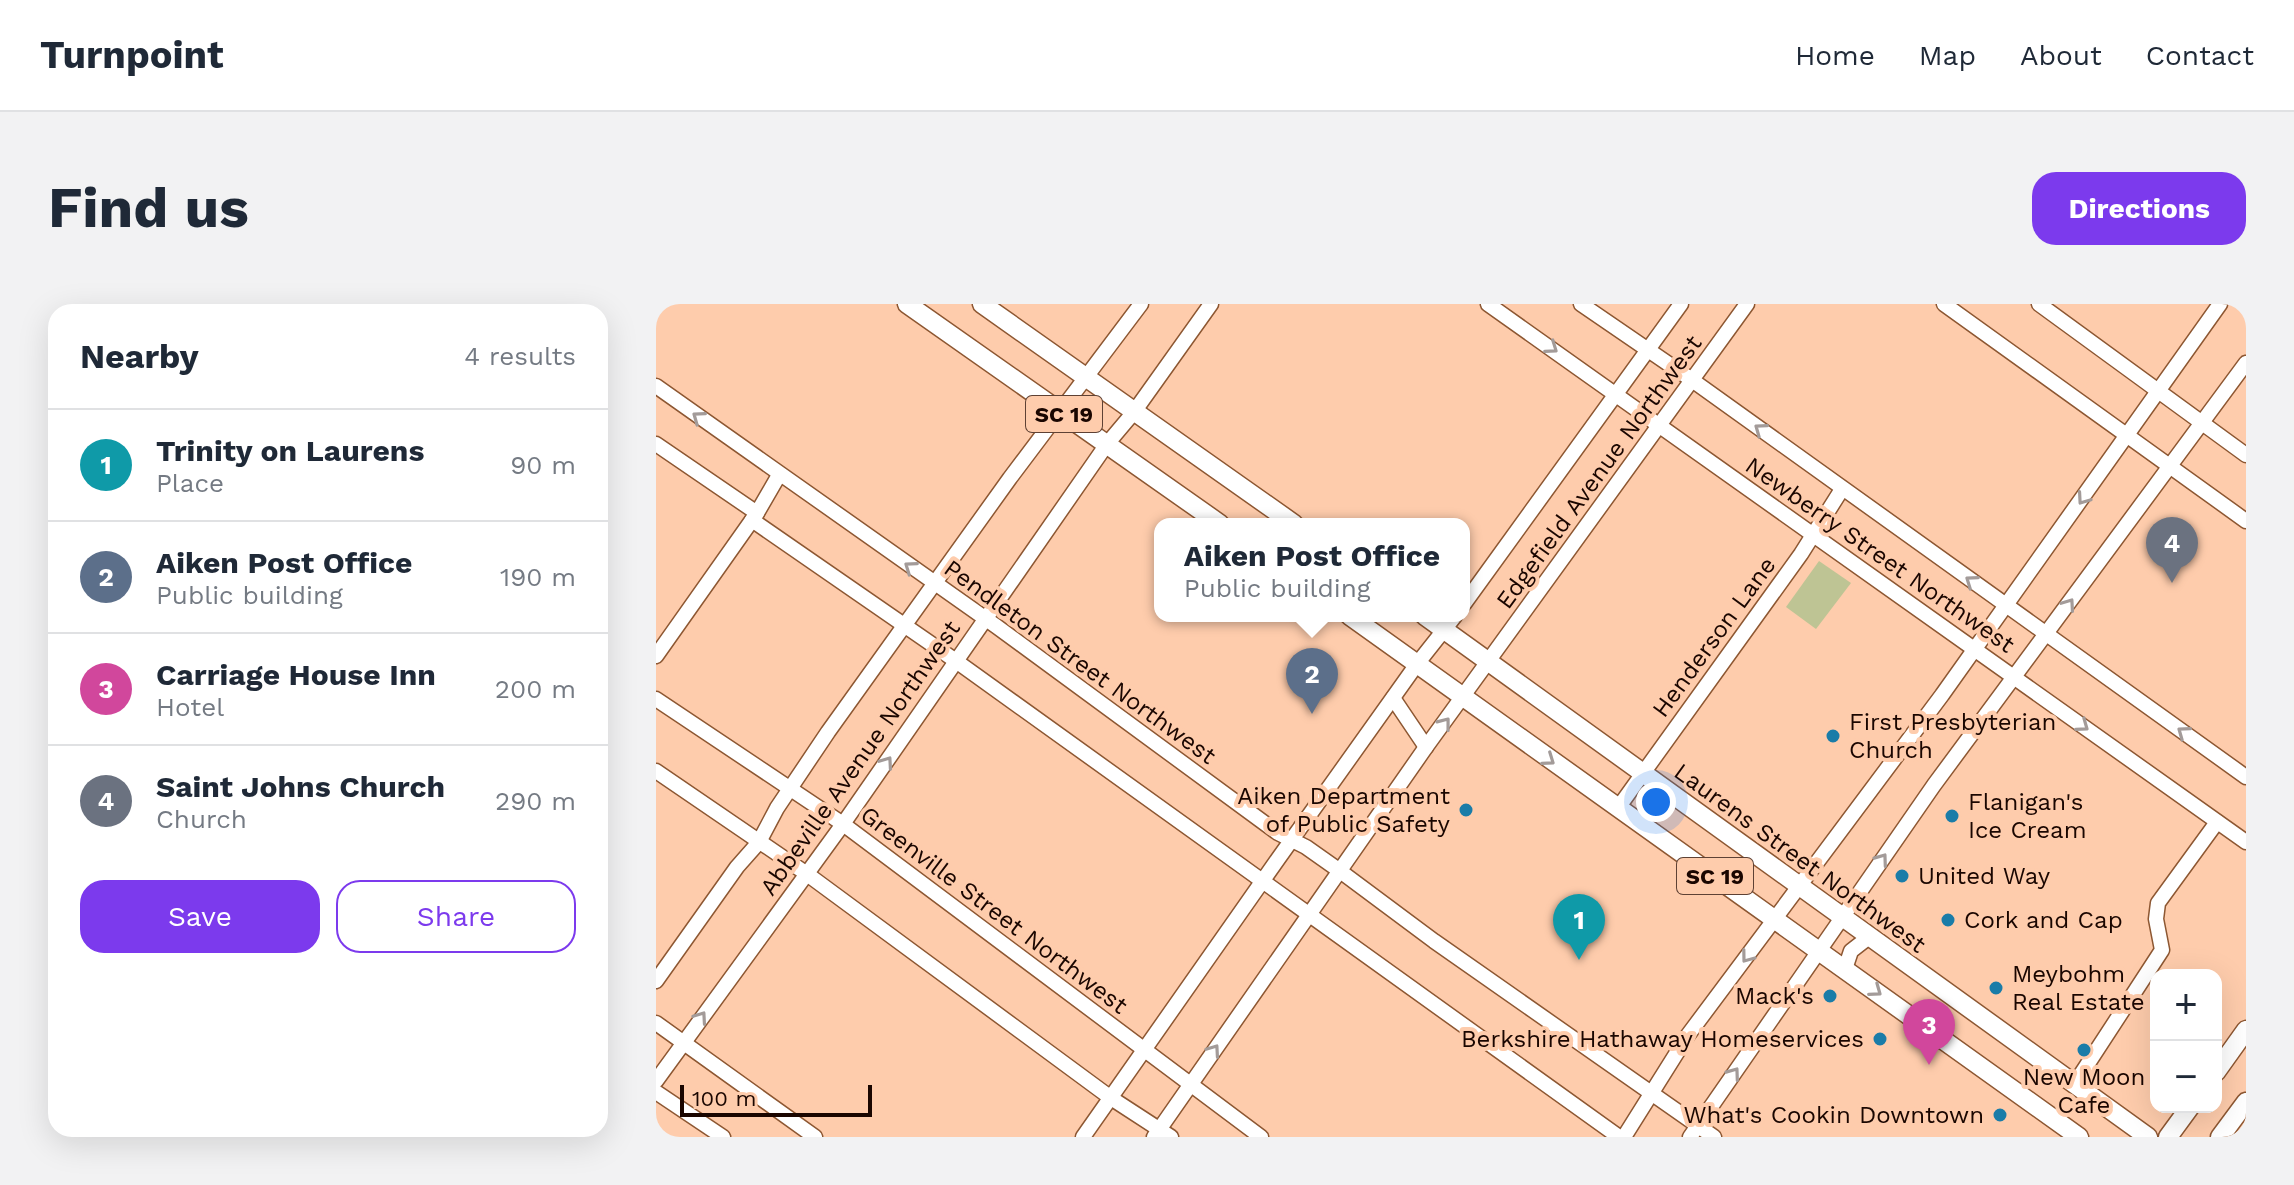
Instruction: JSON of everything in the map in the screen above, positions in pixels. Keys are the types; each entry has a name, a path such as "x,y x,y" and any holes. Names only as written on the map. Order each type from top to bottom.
{"main road":[{"name":"SC 19","path":"907,304 1212,518"},
{"name":"SC 19","path":"982,304 1286,518"},
{"name":"SC 19","path":"1358,622 2079,1137"},
{"name":"Laurens Street Northwest","path":"1449,623 1488,663 1801,885 2140,1135"},
{"path":"2222,1064 2246,1030"},
{"path":"2220,1137 2246,1102"},
{"path":"2168,1137 2186,1113"}],"street":[{"name":"Abbeville Avenue Northwest","path":"656,981 737,867 759,842 790,789 935,584 1141,304"},
{"name":"Abbeville Avenue Northwest","path":"656,1081 843,824 1107,444 1134,412 1211,304"},
{"name":"Newberry Street Northwest","path":"1488,304 2246,842"},
{"name":"Newberry Street Northwest","path":"1581,304 1692,380 2246,777"},
{"name":"Edgefield Avenue Northwest","path":"1470,596 1681,304"},
{"name":"Edgefield Avenue Northwest","path":"1161,1134 1190,1085 1426,747 1747,304"},
{"path":"1944,304 2246,521"},
{"path":"2039,304 2246,455"},
{"path":"656,444 905,627 1622,1137 1688,1035 1974,649 2220,304"},
{"path":"1690,1137 1842,917 2014,677 2246,363"},
{"name":"Pendleton Street Northwest","path":"656,386 985,619 1278,833 1340,871 1434,941 1714,1137"},
{"path":"656,656 755,517 779,475"},
{"name":"Henderson Lane","path":"1618,808 1813,537 1842,489"},
{"path":"1083,1137 1449,623"},
{"path":"1393,698 1426,747"},
{"name":"Greenville Street Northwest","path":"656,699 843,824 1261,1137"},
{"path":"656,771 807,874 1161,1134"},
{"path":"2074,1085 2162,950 2156,919 2158,903 2217,822"},
{"path":"1845,969 1851,951 1869,937"},
{"path":"656,1023 815,1137"},
{"path":"656,1092 723,1137"}],"green space":[{"path":"1819,561 1851,583 1816,629 1786,607"}],"place":[{"name":"Saint Johns Church","path":"2172,583"},
{"name":"Aiken Post Office","path":"1312,714"},
{"name":"First Presbyterian Church","path":"1833,736"},
{"name":"Aiken Department of Public Safety","path":"1466,810"},
{"name":"Flanigan's Ice Cream","path":"1952,816"},
{"name":"United Way","path":"1902,876"},
{"name":"Cork and Cap","path":"1948,920"},
{"name":"Trinity on Laurens","path":"1579,960"},
{"name":"Meybohm Real Estate","path":"1996,988"},
{"name":"Mack's","path":"1830,996"},
{"name":"Berkshire Hathaway Homeservices","path":"1880,1039"},
{"name":"New Moon Cafe","path":"2084,1050"},
{"name":"Carriage House Inn","path":"1929,1065"},
{"name":"What's Cookin Downtown","path":"2000,1115"}]}
